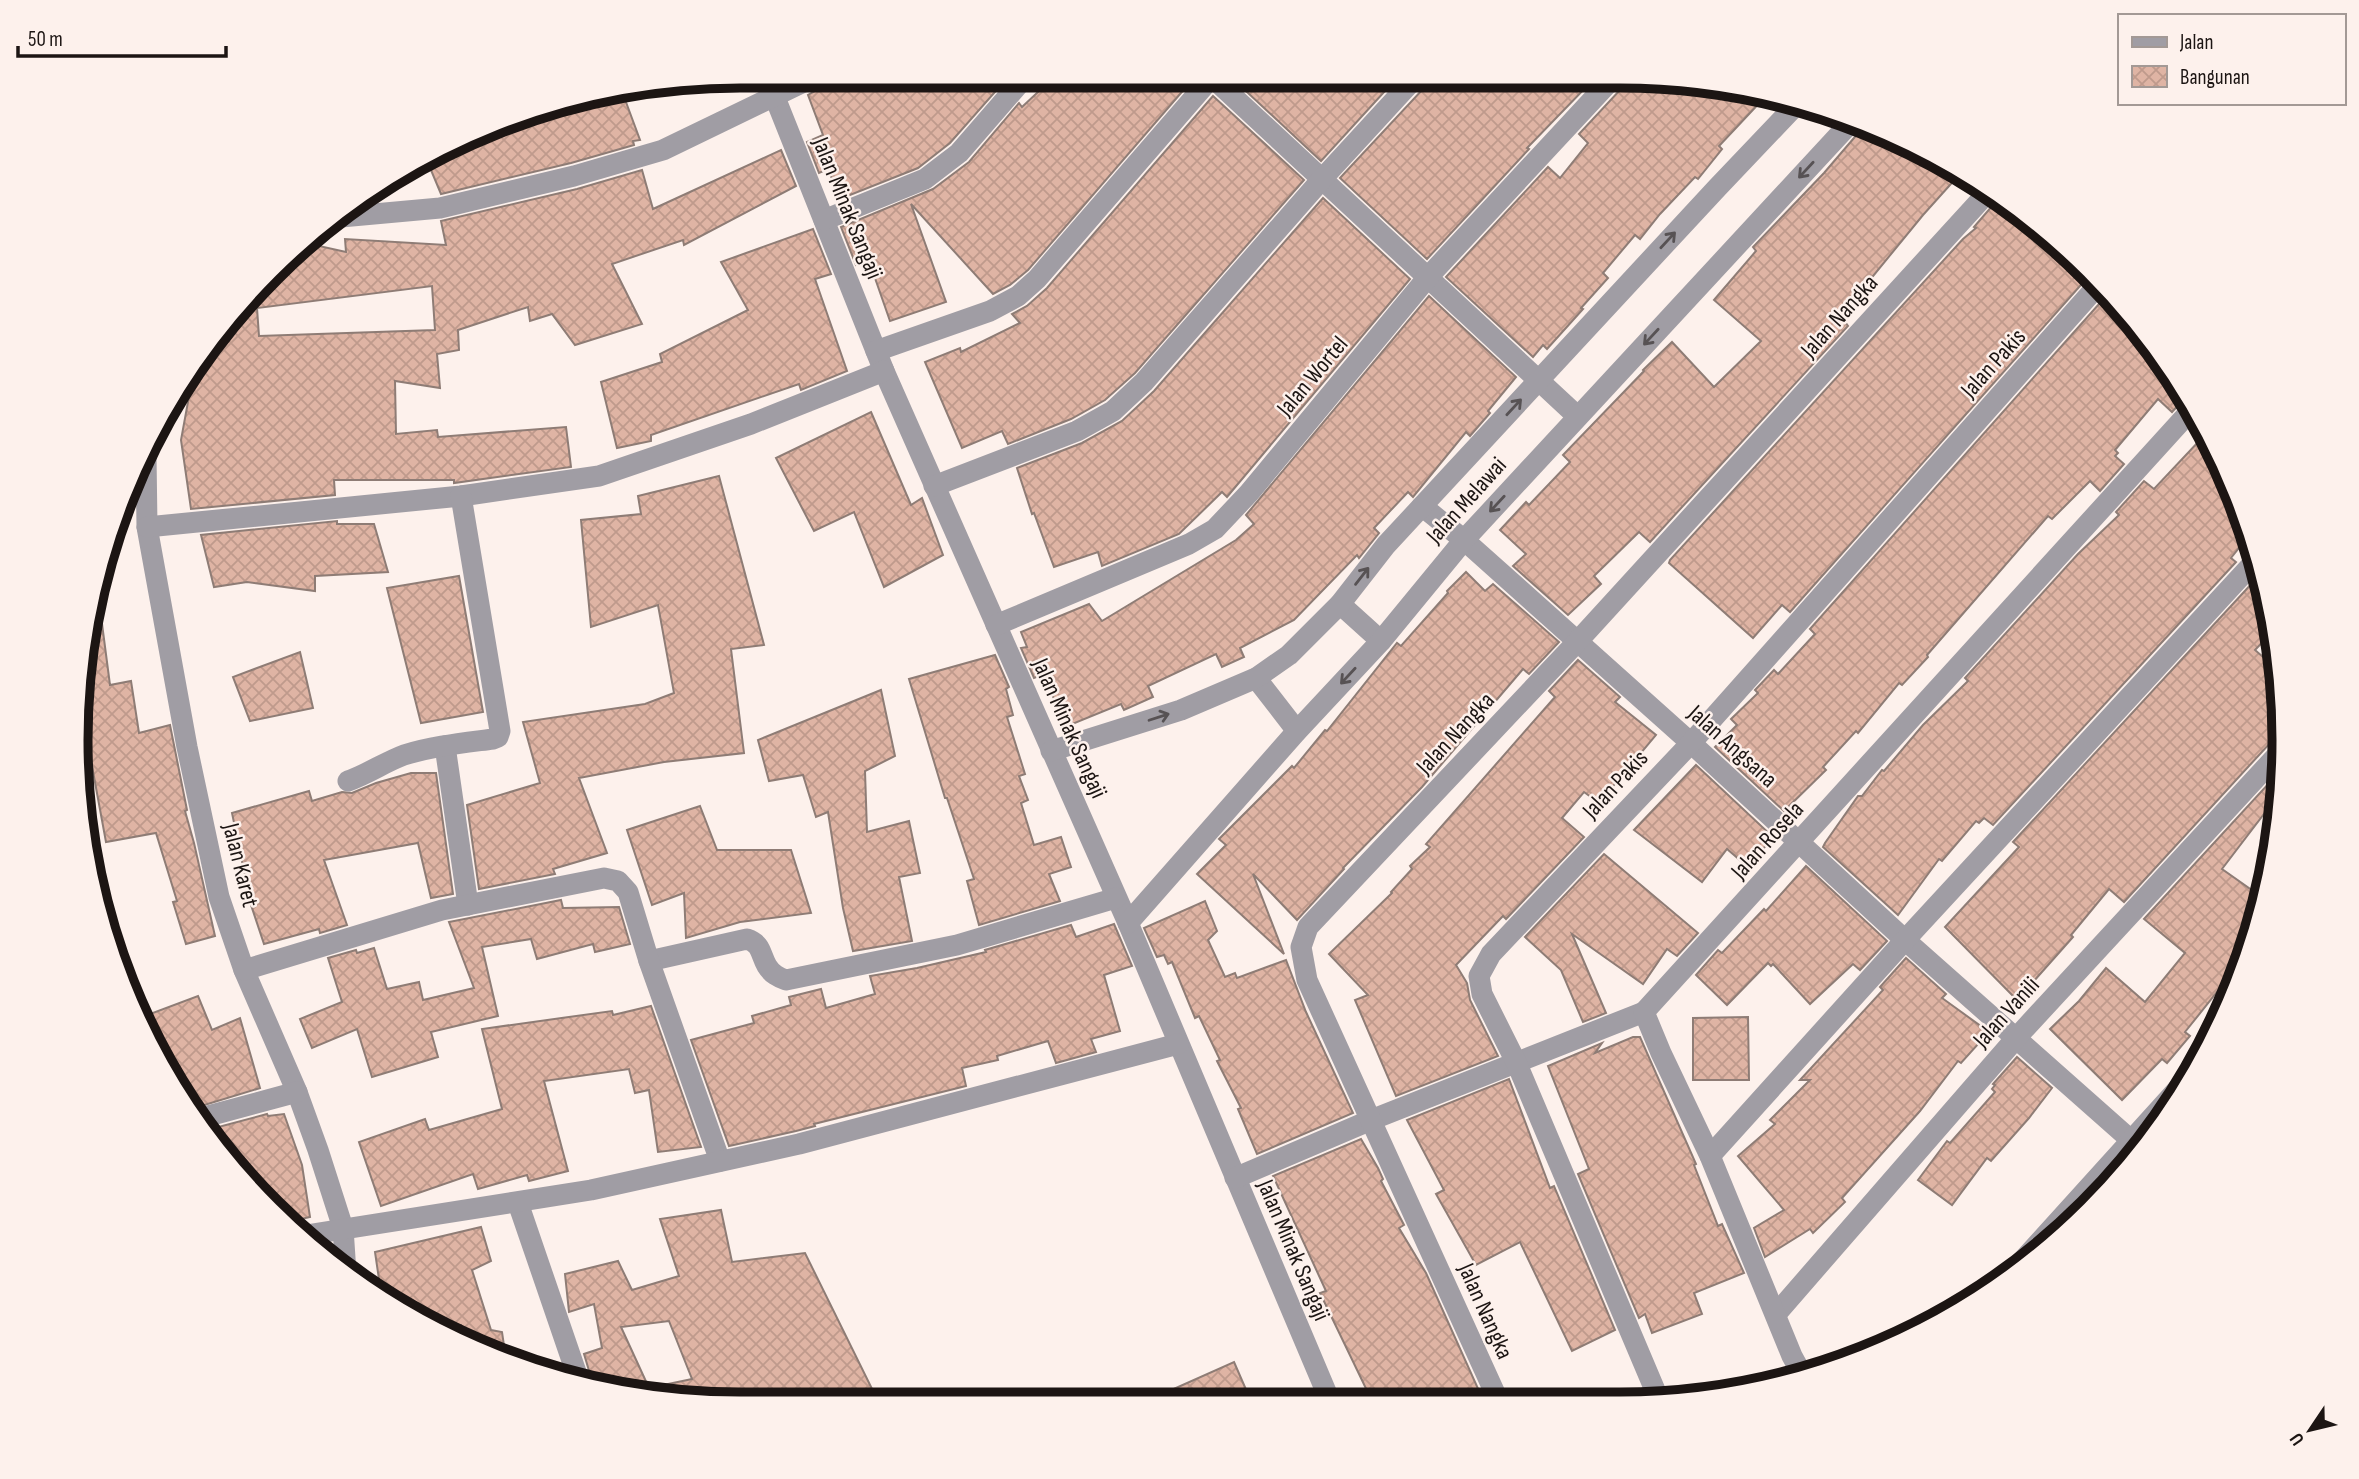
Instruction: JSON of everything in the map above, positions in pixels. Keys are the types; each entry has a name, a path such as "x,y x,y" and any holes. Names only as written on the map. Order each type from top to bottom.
{"street":[{"name":"Jalan Minak Sangaji","path":"771,88 880,361 1128,923 1326,1392"},
{"path":"351,216 440,208 574,176 663,150 793,88"},
{"path":"824,220 925,179 959,153 1015,88"},
{"path":"147,527 461,496 599,476 751,424 1018,296 1037,279 1203,88"},
{"path":"1223,88 1577,416"},
{"path":"934,486 1077,431 1113,411 1144,382 1406,88"},
{"name":"Jalan Wortel","path":"996,625 1189,544 1215,529 1249,493 1428,277 1604,88"},
{"name":"Jalan Melawai","path":"1051,751 1181,710 1256,678 1289,655 1340,604 1386,545 1791,111"},
{"name":"Jalan Melawai","path":"1128,923 1297,731 1381,641 1464,540 1845,128"},
{"name":"Jalan Nangka","path":"1494,1392 1307,980 1301,947 1308,927 1577,642 1983,198"},
{"name":"Jalan Pakis","path":"1655,1390 1517,1064 1482,994 1479,976 1491,954 1690,743 2092,291"},
{"name":"Jalan Rosela","path":"1644,1012 2185,417"},
{"name":"Jalan Karet","path":"146,470 147,527 187,747 219,897 244,970 297,1092 343,1228 345,1258"},
{"path":"348,781 364,776 402,756 498,737 500,731 461,496"},
{"name":"Jalan Angsana","path":"1422,506 1464,540 1905,940 2133,1141"},
{"path":"1710,1156 1905,940 2248,568"},
{"path":"1340,604 1381,641"},
{"path":"1256,678 1297,731"},
{"path":"445,746 468,905"},
{"name":"Jalan Vanili","path":"1776,1314 2017,1037 2271,762"},
{"path":"244,970 442,910 604,878 618,881 628,892 649,961 720,1161"},
{"path":"649,961 747,939 761,948 767,966 774,974 786,980 957,945 1116,898"},
{"path":"1235,1178 1371,1120 1644,1012 1710,1156 1798,1366"},
{"path":"314,1233 591,1190 799,1144 1178,1044"},
{"path":"207,1116 297,1092"},
{"path":"518,1203 576,1370"}],"building":[{"path":"820,88 998,88 950,143 918,168 840,199 828,169 819,173 807,142 823,135 808,95"},
{"path":"1042,88 1185,88 1028,270 1010,285 993,294 911,204 946,302 890,321 869,261 856,265 841,227 933,189 969,162 1019,103 1022,107"},
{"path":"1243,88 1388,88 1321,161"},
{"path":"1424,88 1585,88 1427,259 1340,178"},
{"path":"1621,89 1705,93 1759,103 1719,146 1722,149 1698,179 1695,177 1640,239 1635,235 1603,273 1608,278 1581,308 1583,309 1547,349 1543,345 1533,357 1446,277 1548,167 1560,178 1588,143 1579,134"},
{"path":"1213,96 1304,180 1135,373 1105,400 1071,419 1008,444 1002,431 962,448 925,362 960,348 961,352 1020,323 1012,314 1027,306 1047,288"},
{"path":"624,98 640,140 633,141 634,145 441,194 429,166 451,155 530,122"},
{"path":"1858,133 1908,155 1954,180 1869,281 1837,311 1848,326 1650,542 1639,532 1594,576 1601,584 1568,615 1513,566 1526,554 1500,530 1526,502 1529,505 1570,462 1563,455 1672,342 1714,387 1761,341 1714,300 1756,251 1753,247"},
{"path":"781,150 796,186 684,245 683,240 612,264 642,324 575,345 552,314 530,321 528,307 458,330 459,350 437,354 440,388 395,381 396,434 437,430 438,437 566,427 571,467 454,483 454,480 334,480 335,495 191,509 181,440 191,387 249,310 278,278 315,245 346,252 345,239 446,245 441,221 577,189 642,170 653,209","holes":["432,286 435,330 259,336 257,308"]},
{"path":"1323,198 1410,279 1227,497 1222,492 1179,534 1102,566 1098,552 1054,567 1017,468 1082,443 1122,421 1154,391"},
{"path":"1993,205 2049,249 2084,281 1790,612 1782,605 1753,638 1669,563 1670,560 1963,239 1976,228 1974,227"},
{"path":"813,229 831,274 815,279 847,371 801,390 799,384 651,435 651,441 617,448 601,382 662,362 660,354 748,310 721,262"},
{"path":"1429,296 1516,377 1488,411 1490,413 1470,436 1466,432 1413,497 1408,492 1374,528 1379,533 1359,558 1357,555 1294,620 1240,648 1244,657 1222,667 1216,654 1148,686 1153,697 1124,710 1121,704 1065,727 1044,674 1034,678 1021,648 1027,647 1021,632 1089,604 1102,621 1236,540 1254,524 1246,515"},
{"path":"2102,301 2137,343 2179,405 2172,412 2158,399 2115,450 2118,453 2115,456 2124,464 2100,491 2090,481 2052,519 2048,516 1928,657 1902,685 1899,683 1858,733 1856,731 1823,767 1826,770 1784,811 1715,747 1737,725 1731,719 1758,693 1755,690 1774,670 1778,674 1815,634 1810,629"},
{"path":"871,412 911,505 922,498 943,555 884,587 854,512 814,531 776,458"},
{"path":"2199,441 2237,530 2241,545 2231,558 2236,562 1993,825 1984,818 1979,823 1976,821 1942,861 1939,859 1898,915 1823,847 1825,843 1858,796 1862,796 1923,725 1968,681 1965,678 2078,554 2119,515 2116,512 2144,481 2154,489"},
{"path":"719,476 764,645 731,649 744,753 664,762 579,778 607,853 553,869 555,874 479,889 467,805 540,783 523,722 645,704 674,693 658,605 591,627 581,520 641,514 638,496"},
{"path":"337,521 337,524 374,524 388,572 315,576 315,591 247,582 214,587 201,535"},
{"path":"1466,572 1485,591 1493,584 1559,642 1529,674 1523,669 1422,787 1297,920 1253,874 1284,954 1197,874 1226,845 1219,839 1292,766 1294,768 1397,643 1401,646"},
{"path":"459,576 483,712 421,723 387,588"},
{"path":"2252,583 2264,641 2255,650 2267,660 2272,742 2124,902 2109,889 2071,935 2073,937 2017,1000 1945,927 2019,847 2013,842"},
{"path":"101,616 110,685 131,681 139,733 170,725 187,810 185,811 215,936 186,944 173,902 177,901 156,833 106,842 88,753 89,697 93,654"},
{"path":"300,652 313,708 250,721 233,677"},
{"path":"995,655 1009,687 1006,689 1013,715 1007,717 1025,774 1019,776 1028,800 1021,803 1034,845 1061,837 1071,867 1049,874 1060,901 979,925 967,881 974,879 945,798 909,679"},
{"path":"1578,660 1620,697 1615,702 1656,735 1599,803 1584,792 1562,818 1584,837 1506,919 1503,916 1456,965 1467,983 1470,1000 1498,1056 1396,1096 1355,1000 1368,995 1329,954 1392,893 1412,869 1410,866 1430,847 1426,844 1555,697 1549,691"},
{"path":"881,690 895,756 865,771 867,832 909,821 920,873 899,877 912,941 853,951 843,908 828,812 816,817 803,775 769,781 758,740"},
{"path":"1696,765 1773,837 1748,867 1727,849 1702,882 1634,830"},
{"path":"411,773 436,773 453,894 431,898 418,843 324,860 347,925 320,933 319,929 264,944 251,905 232,813 309,791 312,801 342,792 352,793"},
{"path":"2270,782 2267,810 2222,869 2253,891 2224,983 2185,1032 2190,1036 2167,1063 2162,1059 2122,1100 2050,1029 2079,1001 2106,968 2145,1002 2185,953 2144,919"},
{"path":"700,806 717,850 791,850 811,913 740,922 686,938 684,893 652,905 627,830"},
{"path":"1604,854 1698,933 1677,956 1667,949 1643,984 1572,934 1606,1013 1583,1022 1561,970 1525,937"},
{"path":"1806,866 1887,941 1860,970 1853,964 1810,1004 1773,964 1771,966 1768,963 1727,1005 1696,975 1718,950 1722,953 1764,909 1766,911"},
{"path":"561,900 563,908 619,907 630,944 595,952 593,944 537,959 531,939 482,947 498,1016 431,1032 438,1057 372,1077 357,1029 312,1048 300,1019 342,1002 328,958 374,948 387,989 419,982 423,1000 474,988 449,922"},
{"path":"1205,901 1217,931 1208,940 1225,977 1235,973 1237,978 1286,960 1306,1012 1353,1113 1257,1154 1238,1109 1241,1108 1217,1061 1220,1060 1199,1016 1195,1018 1172,962 1168,964 1164,955 1157,957 1144,928"},
{"path":"1114,924 1132,966 1104,975 1120,1031 1091,1039 1096,1052 1056,1063 1048,1041 997,1056 998,1060 962,1068 966,1086 729,1146 691,1040 754,1023 752,1016 791,1005 789,997 821,989 826,1008 875,994 870,976 986,952 985,950 1071,925 1076,937"},
{"path":"1906,958 1946,994 1942,998 1989,1032 1961,1063 1958,1061 1920,1111 1842,1198 1845,1202 1813,1233 1810,1229 1765,1257 1754,1228 1784,1210 1738,1156 1775,1124 1770,1120 1810,1080 1800,1080 1883,990 1880,987"},
{"path":"198,996 212,1030 240,1018 260,1088 200,1106 149,1014"},
{"path":"651,1006 701,1147 658,1152 649,1090 635,1093 629,1069 544,1081 568,1171 529,1181 527,1175 478,1189 473,1174 381,1206 359,1142 425,1119 429,1130 502,1109 482,1029 612,1011 613,1015"},
{"path":"1748,1017 1749,1080 1693,1080 1693,1018"},
{"path":"1633,1037 1640,1037 1696,1164 1694,1165 1718,1226 1722,1224 1744,1273 1694,1293 1702,1314 1652,1333 1645,1314 1639,1318 1578,1174 1589,1169 1548,1066 1602,1043 1595,1053"},
{"path":"2017,1057 2052,1088 1991,1161 1987,1158 1952,1205 1918,1180 1947,1141 1950,1143 1995,1092 1992,1089 1995,1085 1993,1084"},
{"path":"1509,1079 1550,1188 1554,1186 1615,1330 1572,1351 1520,1242 1476,1265 1436,1194 1444,1190 1407,1120"},
{"path":"267,1114 284,1114 302,1165 310,1217 299,1220 278,1201 216,1128"},
{"path":"1361,1139 1378,1168 1383,1179 1381,1181 1404,1225 1399,1228 1426,1273 1480,1392 1368,1392 1320,1293 1326,1291 1273,1176"},
{"path":"721,1210 732,1262 805,1253 874,1392 740,1392 657,1386 692,1379 669,1321 621,1327 648,1385 590,1374 584,1354 602,1348 594,1304 569,1312 565,1274 618,1261 632,1290 679,1276 660,1219"},
{"path":"481,1227 491,1261 472,1270 491,1330 502,1332 504,1347 462,1329 461,1325 451,1324 380,1284 375,1252"},
{"path":"1234,1362 1247,1392 1167,1392"}]}
